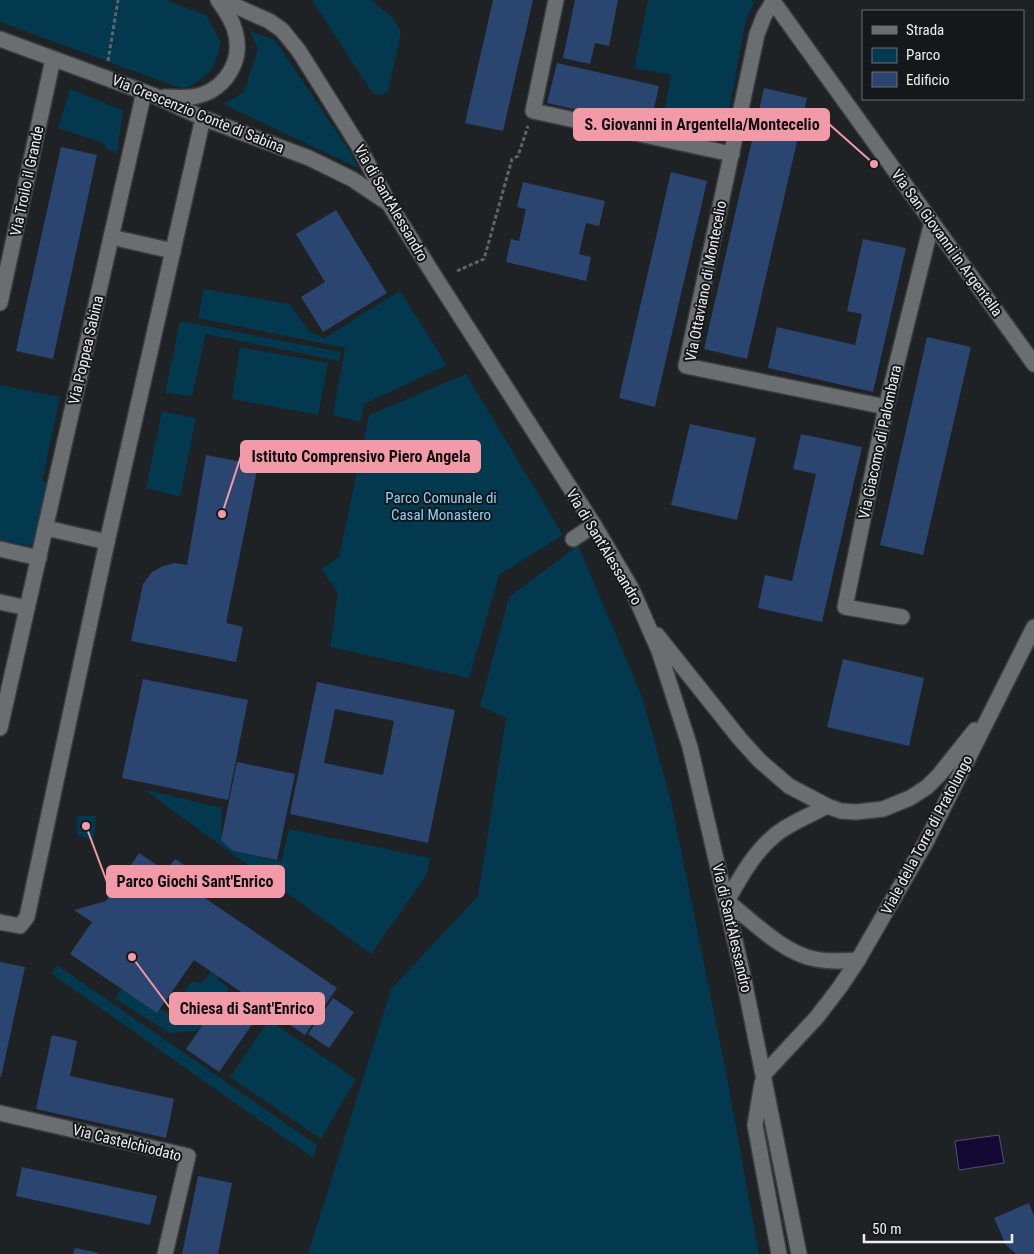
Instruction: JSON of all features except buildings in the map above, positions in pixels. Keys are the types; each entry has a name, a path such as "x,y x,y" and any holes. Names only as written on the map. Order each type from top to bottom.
{"street":[{"path":"150,94 182,97 199,95 216,88 226,80 232,71 237,50 236,31 220,0"},
{"name":"Via di Sant'Alessandro","path":"220,0 269,21 289,38 358,145 389,204 594,525 630,586 646,620 659,651 684,724 727,901 764,1074 799,1254"},
{"path":"556,0 533,111 732,154"},
{"name":"Via Ottaviano di Montecelio","path":"772,1 757,34 686,366 886,407"},
{"name":"Via San Giovanni in Argentella","path":"772,1 1034,364"},
{"name":"Via Crescenzio Conte di Sabina","path":"0,39 150,94 203,118 309,158 337,171 389,204"},
{"name":"Via Troilo il Grande","path":"0,303 54,59"},
{"name":"Via Poppea Sabina","path":"0,728 111,237 150,94"},
{"path":"0,922 20,926 27,917 107,542 203,118"},
{"name":"Via Giacomo di Palombara","path":"902,617 845,607 886,407 932,222"},
{"path":"111,237 173,251"},
{"path":"573,539 594,525"},
{"path":"46,528 107,542"},
{"path":"0,549 38,558"},
{"path":"0,602 27,608"},
{"name":"Viale della Torre di Pratolungo","path":"646,620 740,739 760,761 789,786 827,806 848,812 865,812 891,806 910,798 926,787 939,775 993,708"},
{"name":"Viale della Torre di Pratolungo","path":"764,1074 817,1017 858,960 927,840 1034,628"},
{"path":"827,806 785,828 768,841 754,857 727,901 781,944 797,953 827,961 858,960"},
{"path":"764,1074 755,1125 779,1254"},
{"name":"Via Castelchiodato","path":"0,1113 188,1156 165,1254"}],"path":[{"path":"108,63 118,0"},
{"path":"457,271 484,259 512,159 518,156 533,111"}],"green space":[{"path":"0,0 166,0 206,15 221,42 216,60 210,72 183,89 0,22"},
{"path":"312,0 371,0 394,19 401,32 388,92 382,95 373,94"},
{"path":"648,0 752,0 754,3 746,19 724,138 662,124 671,75 634,68"},
{"path":"250,31 275,40 351,153 358,168 223,104 244,92 258,49"},
{"path":"70,89 123,110 117,152 106,149 104,143 58,128"},
{"path":"204,289 290,304 309,331 324,338 400,291 447,365 364,404 360,422 333,415 345,348 198,318"},
{"path":"180,321 341,352 339,361 206,334 192,396 165,393"},
{"path":"240,347 328,363 318,415 232,399"},
{"name":"Parco Comunale di Casal Monastero","path":"466,374 563,535 499,575 469,678 330,647 338,593 321,569 339,557 369,415"},
{"path":"0,385 60,397 42,481 49,482 33,546 0,540"},
{"path":"162,411 196,418 180,497 146,488"},
{"path":"578,545 642,697 671,801 726,1072 759,1254 308,1254 391,989 478,896 506,718 480,706 509,597"},
{"path":"143,789 222,808 221,840 233,851 281,862 289,829 430,858 426,876 371,954"},
{"path":"77,816 96,816 94,841 77,835"},
{"path":"57,965 317,1145 313,1158 52,974"},
{"path":"213,966 222,972 217,979 229,988 199,1031 169,1033 115,998 123,987 169,1014 192,981 199,983 205,981"},
{"path":"269,1020 356,1079 321,1139 230,1077"}],"shaded area":[{"path":"999,1135 1004,1163 959,1170 955,1141"}],"place":[{"name":"S. Giovanni in Argentella/Montecelio","path":"874,164"},
{"name":"Istituto Comprensivo Piero Angela","path":"222,514"},
{"name":"Parco Giochi Sant'Enrico","path":"86,826"},
{"name":"Chiesa di Sant'Enrico","path":"132,957"}]}
